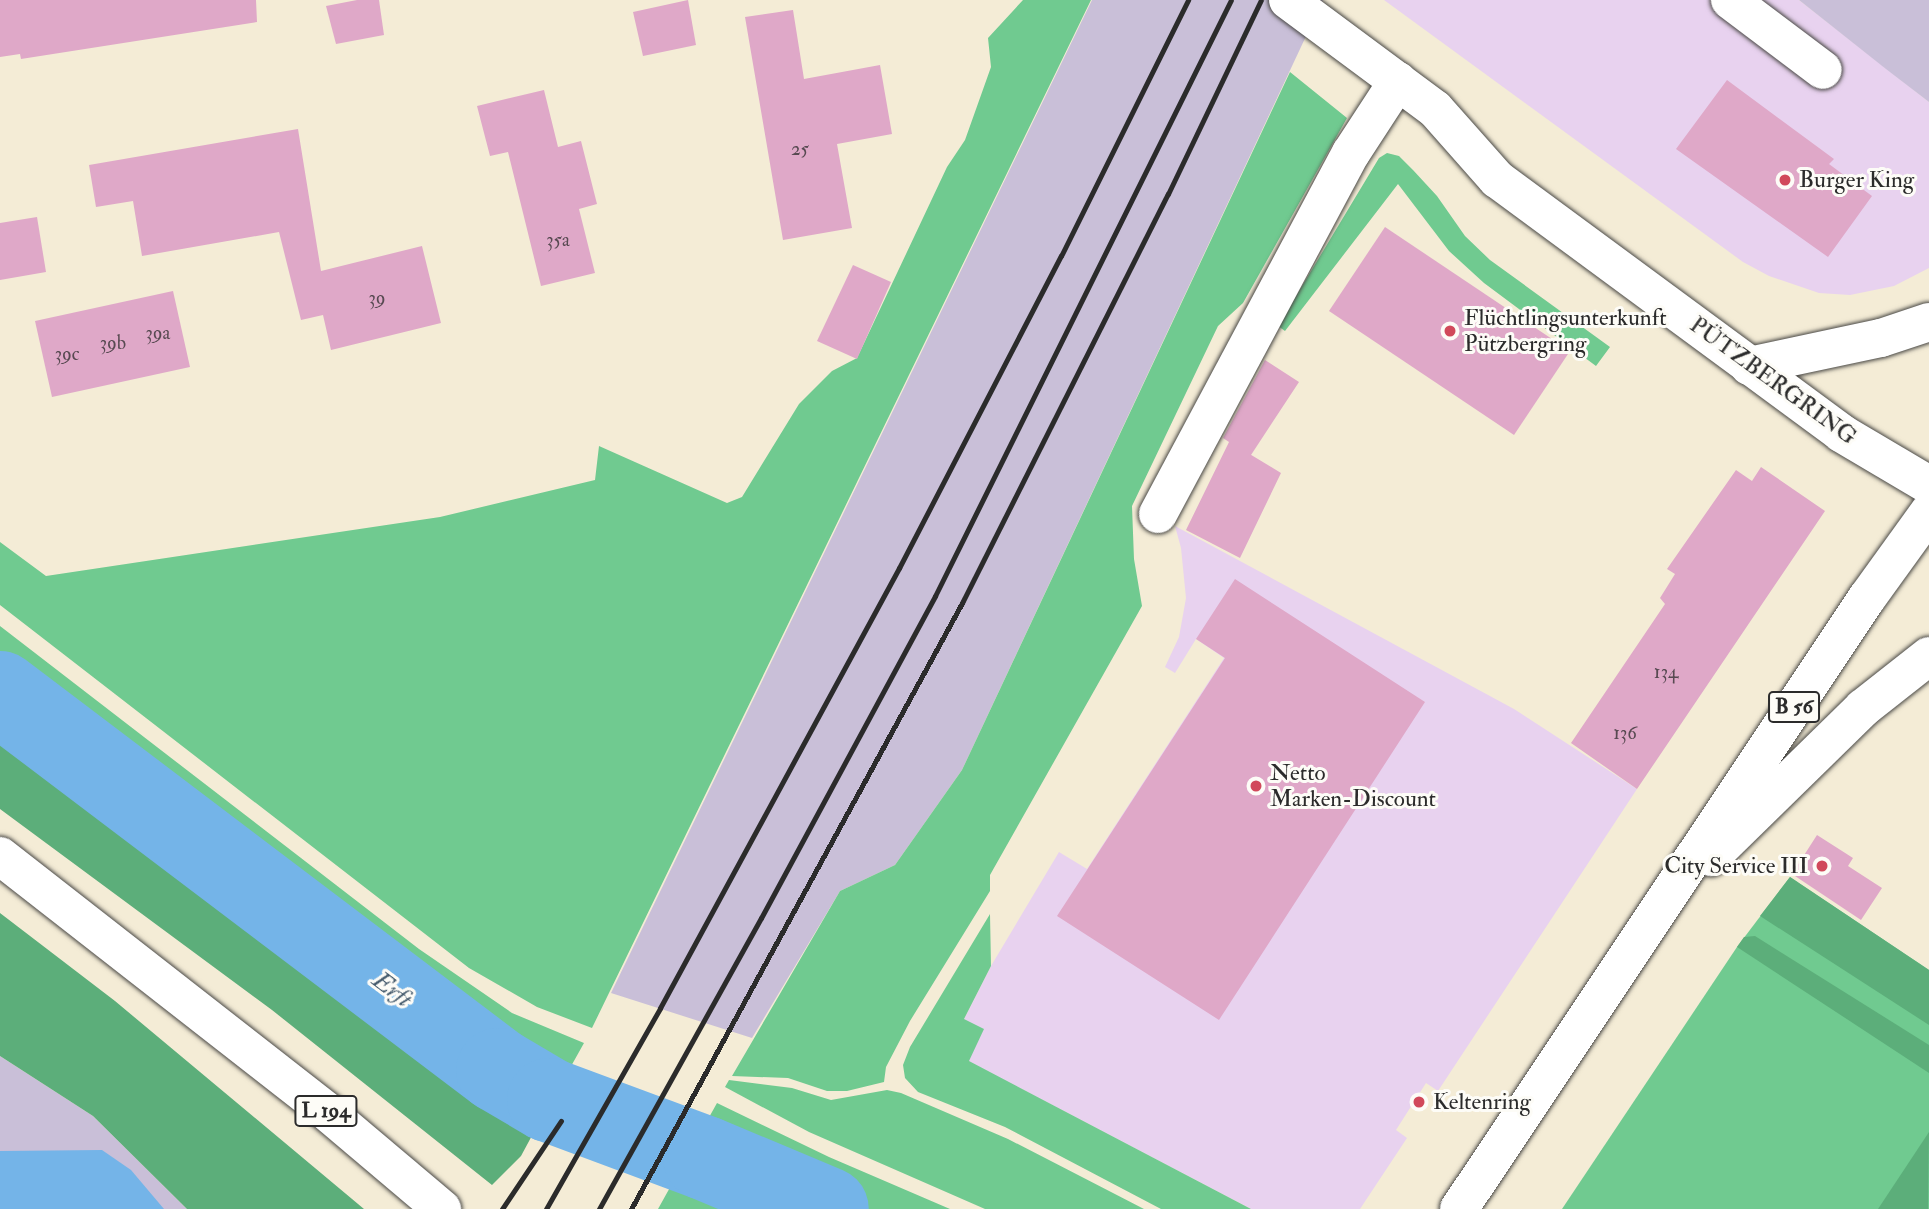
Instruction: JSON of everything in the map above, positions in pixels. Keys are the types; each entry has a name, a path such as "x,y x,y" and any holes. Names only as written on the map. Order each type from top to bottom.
{"main road":[{"name":"PÜTZBERGRING","path":"1288,0 1435,109 1497,179 1841,433 1929,485"},
{"path":"1730,0 1823,71"},
{"path":"1158,514 1351,153 1398,80"},
{"path":"1749,366 1881,338 1929,322"},
{"name":"B 56","path":"1460,1209 1661,904 1867,598 1929,512"},
{"name":"B 56","path":"1661,904 1782,790 1863,708 1929,656"},
{"name":"L 194","path":"0,856 326,1111 442,1209"}],"shaded area":[{"path":"1092,0 1323,0 962,770 895,865 840,891 752,1038 611,993"},
{"path":"1384,0 1799,0 1929,102 1929,268 1894,286 1850,295 1819,293 1769,276 1743,262"},
{"path":"1799,0 1929,0 1929,102 1886,69"},
{"path":"1175,526 1514,709 1637,789 1438,1091 1426,1083 1396,1130 1407,1138 1360,1209 1251,1209 968,1061 964,1019 991,966 1059,852 1087,869 1224,658 1196,639 1175,673 1165,667 1179,637 1186,598 1181,548"},
{"path":"0,1056 93,1116 187,1209 0,1209"}],"green space":[{"path":"1023,0 1091,0 592,1028 537,1007 469,968 0,605 0,542 46,576 440,517 595,480 599,446 727,503 742,497 799,404 832,371 857,358 947,167 965,140 991,67 988,38"},
{"path":"1290,72 1347,118 1243,303 1218,326 1132,506 1134,559 1142,606 990,875 990,891 910,1021 886,1067 884,1082 847,1091 827,1091 788,1078 732,1076 840,891 895,865 962,770"},
{"path":"1387,153 1399,156 1413,170 1437,196 1465,236 1490,260 1610,347 1596,366 1484,283 1449,251 1398,184 1285,331 1278,326 1379,158"},
{"path":"0,626 419,949 512,1013 584,1043 560,1086 495,1044 417,987 319,906 0,667"},
{"path":"0,707 257,903 478,1078 542,1117 521,1156 492,1185 272,1010 0,809"},
{"path":"1790,877 1929,970 1929,1209 1562,1209 1737,947"},
{"path":"1790,877 1929,970 1929,1025 1760,916"},
{"path":"0,913 115,1001 364,1209 187,1209 93,1116 0,1056"},
{"path":"990,914 991,966 964,1019 984,1029 969,1061 1251,1209 1161,1209 1005,1127 918,1092 905,1078 903,1065 910,1047"},
{"path":"1755,936 1929,1045 1929,1073 1737,947 1744,937"},
{"path":"729,1080 792,1088 831,1100 887,1090 901,1093 1008,1139 1144,1209 985,1209 809,1132 725,1087"},
{"path":"717,1103 829,1157 950,1209 658,1209"},
{"path":"1929,1132 1928,1209 1878,1209"}],"water":[{"path":"102,1150 131,1170 164,1209 0,1209 0,1151"}],"building":[{"path":"0,0 256,0 257,22 21,59 20,54 0,57"},
{"path":"357,0 379,0 384,35 336,44 326,6"},
{"path":"688,0 696,45 643,56 633,12"},
{"path":"793,10 804,79 880,65 892,134 837,144 852,228 783,240 745,17"},
{"name":"Burger King","path":"1727,80 1834,159 1829,164 1872,196 1828,257 1676,149"},
{"path":"544,90 558,147 581,141 597,204 579,209 595,273 541,286 508,152 490,156 477,106"},
{"path":"298,129 321,271 422,246 441,323 331,350 323,315 301,320 279,232 142,256 133,201 96,207 89,165"},
{"path":"37,217 46,272 0,280 0,223"},
{"name":"Flüchtlingsunterkunft Pützbergring","path":"1385,227 1570,351 1514,435 1329,311"},
{"path":"853,265 891,282 857,359 817,341"},
{"path":"173,291 190,367 52,397 35,321"},
{"path":"1265,360 1299,382 1251,455 1281,473 1240,558 1186,530 1229,442 1223,438"},
{"path":"1761,467 1825,511 1637,789 1571,743 1665,604 1660,598 1675,574 1667,569 1736,470 1752,481"},
{"name":"Netto Marken-Discount","path":"1235,579 1425,702 1219,1020 1057,916 1225,658 1196,639"},
{"path":"1817,835 1853,858 1848,866 1882,888 1861,920 1792,874"}],"waterway":[{"name":"Erft","path":"0,693 498,1070 549,1100 705,1158 827,1209"}],"railway":[{"path":"546,1209 660,1008 899,568 1061,256 1188,0"},
{"path":"599,1209 761,918 935,596 1231,0"},
{"path":"631,1209 962,603 1168,194 1261,0"},
{"path":"502,1209 561,1121"}],"place":[{"name":"Burger King","path":"1785,180"},
{"name":"Flüchtlingsunterkunft Pützbergring","path":"1450,331"},
{"name":"Netto Marken-Discount","path":"1256,786"},
{"name":"City Service III","path":"1822,866"},
{"name":"Keltenring","path":"1419,1102"}]}
